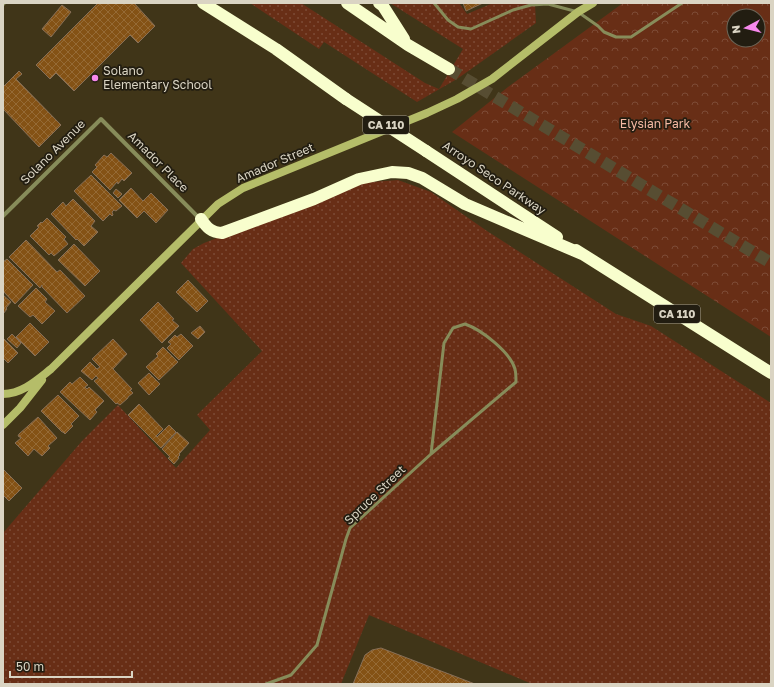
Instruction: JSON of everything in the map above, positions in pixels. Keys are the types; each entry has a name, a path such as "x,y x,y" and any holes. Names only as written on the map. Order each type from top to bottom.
{"highway":[{"name":"Arroyo Seco Parkway","path":"203,3 276,49 346,99 582,254 771,373"},
{"path":"348,3 408,45 449,69"},
{"path":"379,3 408,45"},
{"path":"201,219 208,229 214,232 222,233 314,199 359,179 392,172 408,173 435,185 465,204 582,254"}],"main road":[{"name":"Amador Street","path":"3,394 21,390 51,369 201,219 218,204 243,188 428,113 457,99 492,79 578,12 592,3"},
{"path":"3,425 20,408 51,369"}],"street":[{"name":"Amador Place","path":"101,119 201,219"},
{"name":"Solano Avenue","path":"3,216 101,119"}],"lane":[{"path":"434,3 448,20 458,27 471,29 494,17 531,5 548,4 578,12 604,32 616,37 631,37 682,3"},
{"name":"Spruce Street","path":"266,684 291,675 317,645 350,528 431,454 516,382 515,369 506,354 475,328 465,324 453,328 444,343 431,454"}],"green space":[{"path":"250,3 301,3 425,83 439,89 463,49 390,3 459,3 467,14 493,3 535,3 536,23 457,79 417,102 324,42 319,49"},
{"name":"Elysian Park","path":"623,3 771,3 771,337 452,132 508,87"},
{"path":"398,180 431,192 487,231 616,314 651,326 771,403 771,684 532,684 369,615 341,684 3,684 3,533 82,441 118,405 176,468 210,430 197,415 262,351 181,263 193,249 204,243 358,183"}],"building":[{"path":"98,3 134,3 155,26 138,43 130,35 74,91 56,73 50,79 36,65"},
{"path":"463,3 483,3 466,11"},
{"path":"62,5 71,12 51,37 42,29"},
{"path":"19,71 22,74 16,79 61,125 39,147 3,109 3,87"},
{"path":"111,153 132,173 124,181 122,179 118,184 117,182 110,190 92,172 97,167 95,165 104,155 107,157"},
{"path":"91,175 122,206 116,211 114,210 112,212 112,216 110,214 103,221 74,191"},
{"path":"131,188 143,201 151,193 168,210 156,223 144,211 137,218 119,200"},
{"path":"116,189 122,194 118,198 113,193"},
{"path":"73,199 95,221 91,226 98,232 84,246 77,239 76,240 51,214 63,202 66,206"},
{"path":"47,218 66,237 64,239 68,244 54,256 51,253 49,255 30,236 39,227 37,226"},
{"path":"26,240 57,272 60,270 85,296 67,313 42,287 42,285 40,288 9,257"},
{"path":"74,244 100,271 85,286 58,260"},
{"path":"7,259 33,285 15,304 3,291 3,262"},
{"path":"188,280 208,301 197,312 176,292"},
{"path":"36,288 47,299 45,302 55,311 42,324 33,315 30,317 18,306"},
{"path":"3,295 11,302 3,314"},
{"path":"158,302 174,319 172,320 179,326 162,343 140,320"},
{"path":"30,323 49,342 35,356 16,337"},
{"path":"200,326 205,332 198,339 191,333"},
{"path":"12,334 21,343 17,348 7,339"},
{"path":"181,334 193,346 179,360 167,348 171,344 168,342 175,335 177,337"},
{"path":"3,338 18,353 8,363 3,358"},
{"path":"113,339 127,354 113,369 132,389 130,390 133,393 120,405 117,403 116,404 94,381 98,378 96,376 92,380 81,371 90,362 97,369 100,367 92,359"},
{"path":"163,347 178,362 159,380 146,367 158,356 156,354"},
{"path":"149,373 160,384 149,395 138,383"},
{"path":"80,377 88,385 85,387 87,389 89,387 104,401 95,410 97,412 90,420 60,392 70,382 72,384"},
{"path":"58,395 79,416 71,424 73,426 65,434 41,411"},
{"path":"139,404 163,429 156,436 157,437 169,425 176,432 161,448 128,415"},
{"path":"38,417 57,438 48,446 50,448 42,456 34,449 28,456 15,443 21,438 18,436 19,434"},
{"path":"177,432 189,443 179,454 179,458 174,464 168,458 170,457 162,449"},
{"path":"3,469 22,488 9,501 3,495"},
{"path":"381,648 475,684 353,684 365,655 372,650"}],"tunnel":[{"path":"449,69 771,263"}],"place":[{"name":"Solano Elementary School","path":"95,78"}]}
